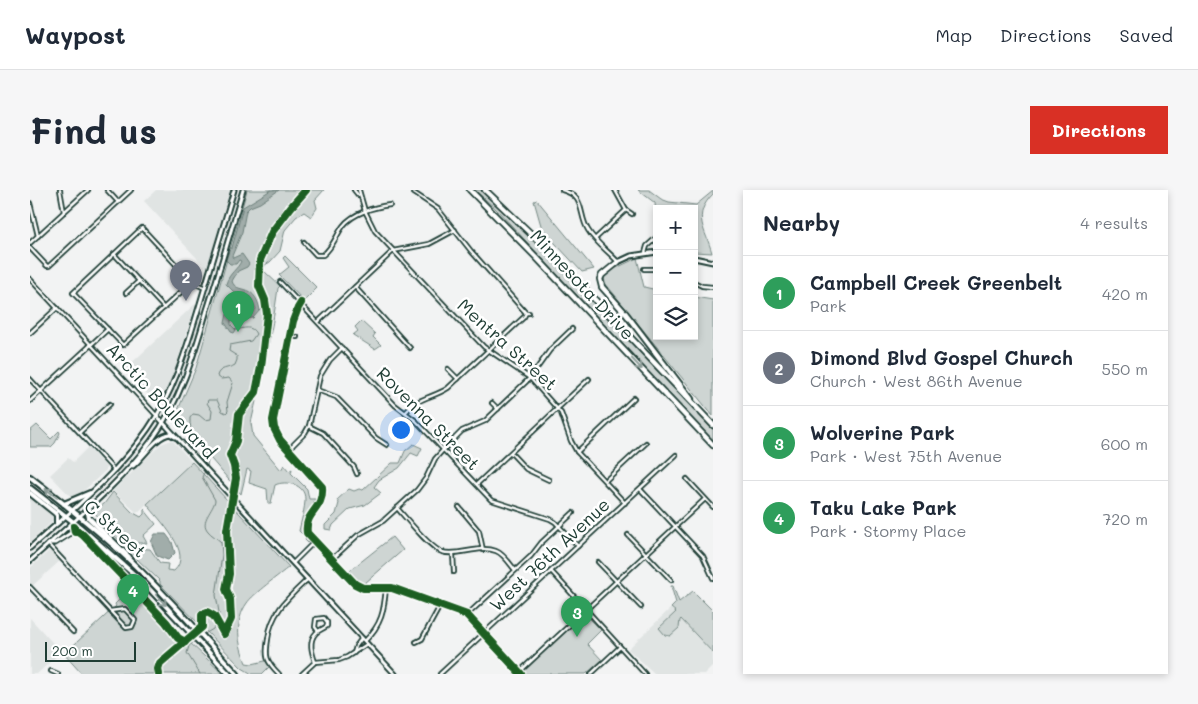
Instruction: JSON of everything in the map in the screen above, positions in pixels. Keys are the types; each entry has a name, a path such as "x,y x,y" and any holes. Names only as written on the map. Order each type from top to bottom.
{"highway":[{"path":"466,190 511,232"},
{"name":"Minnesota Drive","path":"470,190 713,445"},
{"name":"Minnesota Drive","path":"486,190 549,251 713,425"},
{"path":"490,190 516,218"},
{"path":"618,262 602,275 600,279 602,287 626,314 702,414"}],"main road":[{"path":"30,548 114,470 157,416 175,380 234,190"},
{"path":"124,473 144,452 163,423 184,383 244,190"},
{"path":"618,262 631,256 653,252"},
{"path":"698,259 713,262"},
{"name":"Arctic Boulevard","path":"157,416 395,674"},
{"path":"30,561 144,456 160,437 170,434 177,438"},
{"name":"C Street","path":"30,477 79,515 133,564 191,623 237,674"},
{"name":"C Street","path":"30,488 66,515 145,584 229,674"},
{"path":"30,493 55,513 58,523"},
{"path":"64,504 90,493"},
{"path":"90,505 89,518 126,553 133,564"},
{"path":"49,543 55,543 80,527"}],"street":[{"path":"60,190 64,212"},
{"path":"30,242 88,190"},
{"path":"107,190 118,202"},
{"path":"30,248 49,266 131,190"},
{"path":"354,190 359,196"},
{"path":"359,190 359,196"},
{"path":"562,190 569,192 576,198 581,206 587,230 618,262"},
{"path":"615,190 626,210 632,214"},
{"path":"406,412 417,401 442,392 458,380 528,313 471,251 438,209 414,193"},
{"name":"Mentra Street","path":"359,196 372,226 393,251 489,350 530,378 557,408 564,419 571,441 577,452 624,502"},
{"path":"30,203 38,236"},
{"path":"304,242 319,258 333,245 342,227 348,221 366,211 390,205"},
{"path":"595,238 626,210"},
{"path":"192,282 123,345 73,293 142,228 192,282 204,288"},
{"path":"318,322 393,251 429,244 454,230"},
{"path":"645,253 647,246 653,241"},
{"path":"114,254 164,308"},
{"path":"644,269 653,269"},
{"name":"Arctic Boulevard","path":"30,279 157,416"},
{"path":"126,293 139,281"},
{"name":"Rovenna Street","path":"280,282 395,405 406,412 491,500 550,519 578,546"},
{"path":"698,284 713,286"},
{"path":"355,287 410,348"},
{"path":"301,304 298,308 290,336 273,420 277,436 322,487 323,496 321,503 312,513 306,524 307,533 355,584 363,588 392,588 467,616 519,673 705,499"},
{"path":"30,333 57,308"},
{"path":"30,401 108,329"},
{"path":"331,560 358,535 383,521 397,508 422,484 431,465 443,450 462,431 486,421 530,378 550,350 572,329"},
{"path":"290,336 297,337"},
{"path":"289,450 309,426 320,376 324,367 342,348"},
{"path":"448,369 458,380"},
{"path":"30,379 114,470"},
{"path":"476,485 589,379"},
{"path":"317,390 336,397 376,438 387,444"},
{"path":"577,452 634,398"},
{"path":"80,432 110,404"},
{"path":"492,404 498,409"},
{"path":"309,426 323,433 354,467 357,474"},
{"path":"605,481 646,443"},
{"path":"511,453 526,469 549,480"},
{"name":"West 76th Avenue","path":"440,674 676,455"},
{"path":"687,479 713,507"},
{"path":"640,489 703,556 713,578"},
{"path":"460,507 479,531 483,550"},
{"path":"397,508 436,549 453,554 483,550 497,551 516,570"},
{"path":"467,616 573,513"},
{"path":"628,535 671,580"},
{"path":"293,562 314,542"},
{"path":"49,543 110,611 126,628 132,627 135,620 125,609 110,611"},
{"path":"453,554 454,572"},
{"path":"598,562 641,607"},
{"path":"551,571 645,674"},
{"path":"278,674 266,657 272,619 288,598 308,579"},
{"path":"30,587 73,632"},
{"path":"354,653 382,618 386,588"},
{"path":"416,642 422,639 440,606"},
{"path":"315,662 312,644 314,636 318,631 327,626 324,618 316,619 315,627 318,631"},
{"path":"302,674 315,662 339,660 347,657 360,650 365,641"},
{"path":"590,674 620,647"},
{"path":"51,671 58,674"}],"shaded area":[{"path":"156,190 230,190 207,269 144,201"},
{"path":"247,190 324,190 315,200 317,208 311,217 304,212 296,217 285,230 280,251 265,265 264,271 280,286 278,288 251,423 253,436 281,470 284,465 289,471 292,469 291,473 307,489 309,499 315,499 303,527 308,543 299,531 305,503 302,490 289,483 275,485 271,503 268,503 267,489 249,483 251,471 247,469 241,494 175,417 196,368"},
{"path":"271,190 279,190 246,211 242,232 232,256 233,258 242,254 249,264 238,271 232,281 234,285 254,295 260,310 253,318 231,320 231,325 236,330 234,333 231,332 225,323 227,314 236,311 249,314 256,309 246,293 236,294 226,284 241,261 239,260 236,264 230,264 226,260 230,248 232,248 243,207"},
{"path":"475,190 482,190 547,253 713,430 713,441 496,209"},
{"path":"638,190 649,190 661,199 669,202 696,205 655,205"},
{"path":"713,191 713,194 706,202 701,216 712,253 698,252 698,205 696,205"},
{"path":"537,200 594,269 582,272 542,229 534,201"},
{"path":"285,256 317,288 304,301 279,275 289,267 283,258"},
{"path":"637,258 644,287 653,289 653,340 698,340 698,298 713,300 713,416 605,283 604,277 610,271"},
{"path":"195,304 176,367 163,395 154,400 123,371"},
{"path":"361,321 375,334 373,337 381,345 375,349 353,335 358,331 355,327"},
{"path":"37,425 51,439 59,431 60,433 55,443 51,447 30,447 30,431"},
{"path":"172,440 192,462 137,513 113,491 161,444"},
{"path":"413,444 422,448 418,456 411,453 399,468 379,480 374,487 381,493 365,505 350,509 333,525 331,530 325,529 325,525 336,514 339,503 337,500 349,489 354,491 363,490 392,463 400,463 405,451"},
{"path":"88,447 106,467 106,470 74,500 50,475 68,458 73,462"},
{"path":"192,462 289,567 250,599 240,617 239,640 246,663 252,664 265,661 270,666 262,674 252,674 242,668 160,584 160,581 136,558 130,548 122,544 93,511 104,504 113,492 132,512 141,517 144,514 144,509 156,524 143,536 147,543 133,543 131,548 150,549 160,563 168,564 167,570 174,571 179,564 180,555 177,546 166,527 147,504"},
{"path":"30,495 52,514 54,520 30,542"},
{"path":"155,534 166,534 172,542 175,553 168,560 157,556 151,542"},
{"path":"392,537 403,550 365,583 358,582 348,572"},
{"path":"51,549 61,560 30,588 30,568"},
{"path":"671,586 673,586 679,602 693,591 713,611 713,653 681,619 679,628 670,636 665,635 659,628 676,612 671,608 676,603"},
{"path":"134,590 223,674 82,674 64,654 116,606 115,604 124,595 130,594"},
{"path":"671,608 713,653 713,666 705,674 655,674 628,649"},
{"path":"585,614 601,630 587,644 602,660 586,674 524,674 522,672"},
{"path":"30,618 61,652 37,674 30,674"}],"waterway":[{"path":"207,467 208,458 195,440 190,418 193,414 199,415 205,420 211,419 212,411 207,403 208,400 217,400 222,411 226,413 228,411 227,402 233,383 229,378 221,379 217,376 218,373 235,365 237,356 229,351 230,345 251,341 256,334 250,328 236,330"},
{"path":"203,635 213,629 220,618 216,595 222,555 221,542 209,532 205,523 215,500 202,477 205,471"},
{"path":"200,637 189,646 187,653 200,674"}],"cycle path":[{"path":"159,674 160,663 202,627 202,615 207,612 214,616 224,634 231,619 230,599 226,589 229,574 227,530 236,478 230,455 236,441 239,414 256,392 261,367 267,314 265,300 259,286 260,260 272,232 306,190"},
{"path":"301,303 293,321 273,420 274,428 280,440 322,487 320,501 308,520 307,533 355,584 363,588 392,588 467,615 521,674"},
{"path":"74,527 75,532 83,535 166,622 178,638 185,642"}],"place":[{"name":"Dimond Blvd Gospel Church","path":"186,301"},
{"name":"Campbell Creek Greenbelt","path":"238,332"},
{"name":"Taku Lake Park","path":"133,615"},
{"name":"Wolverine Park","path":"577,637"}]}
